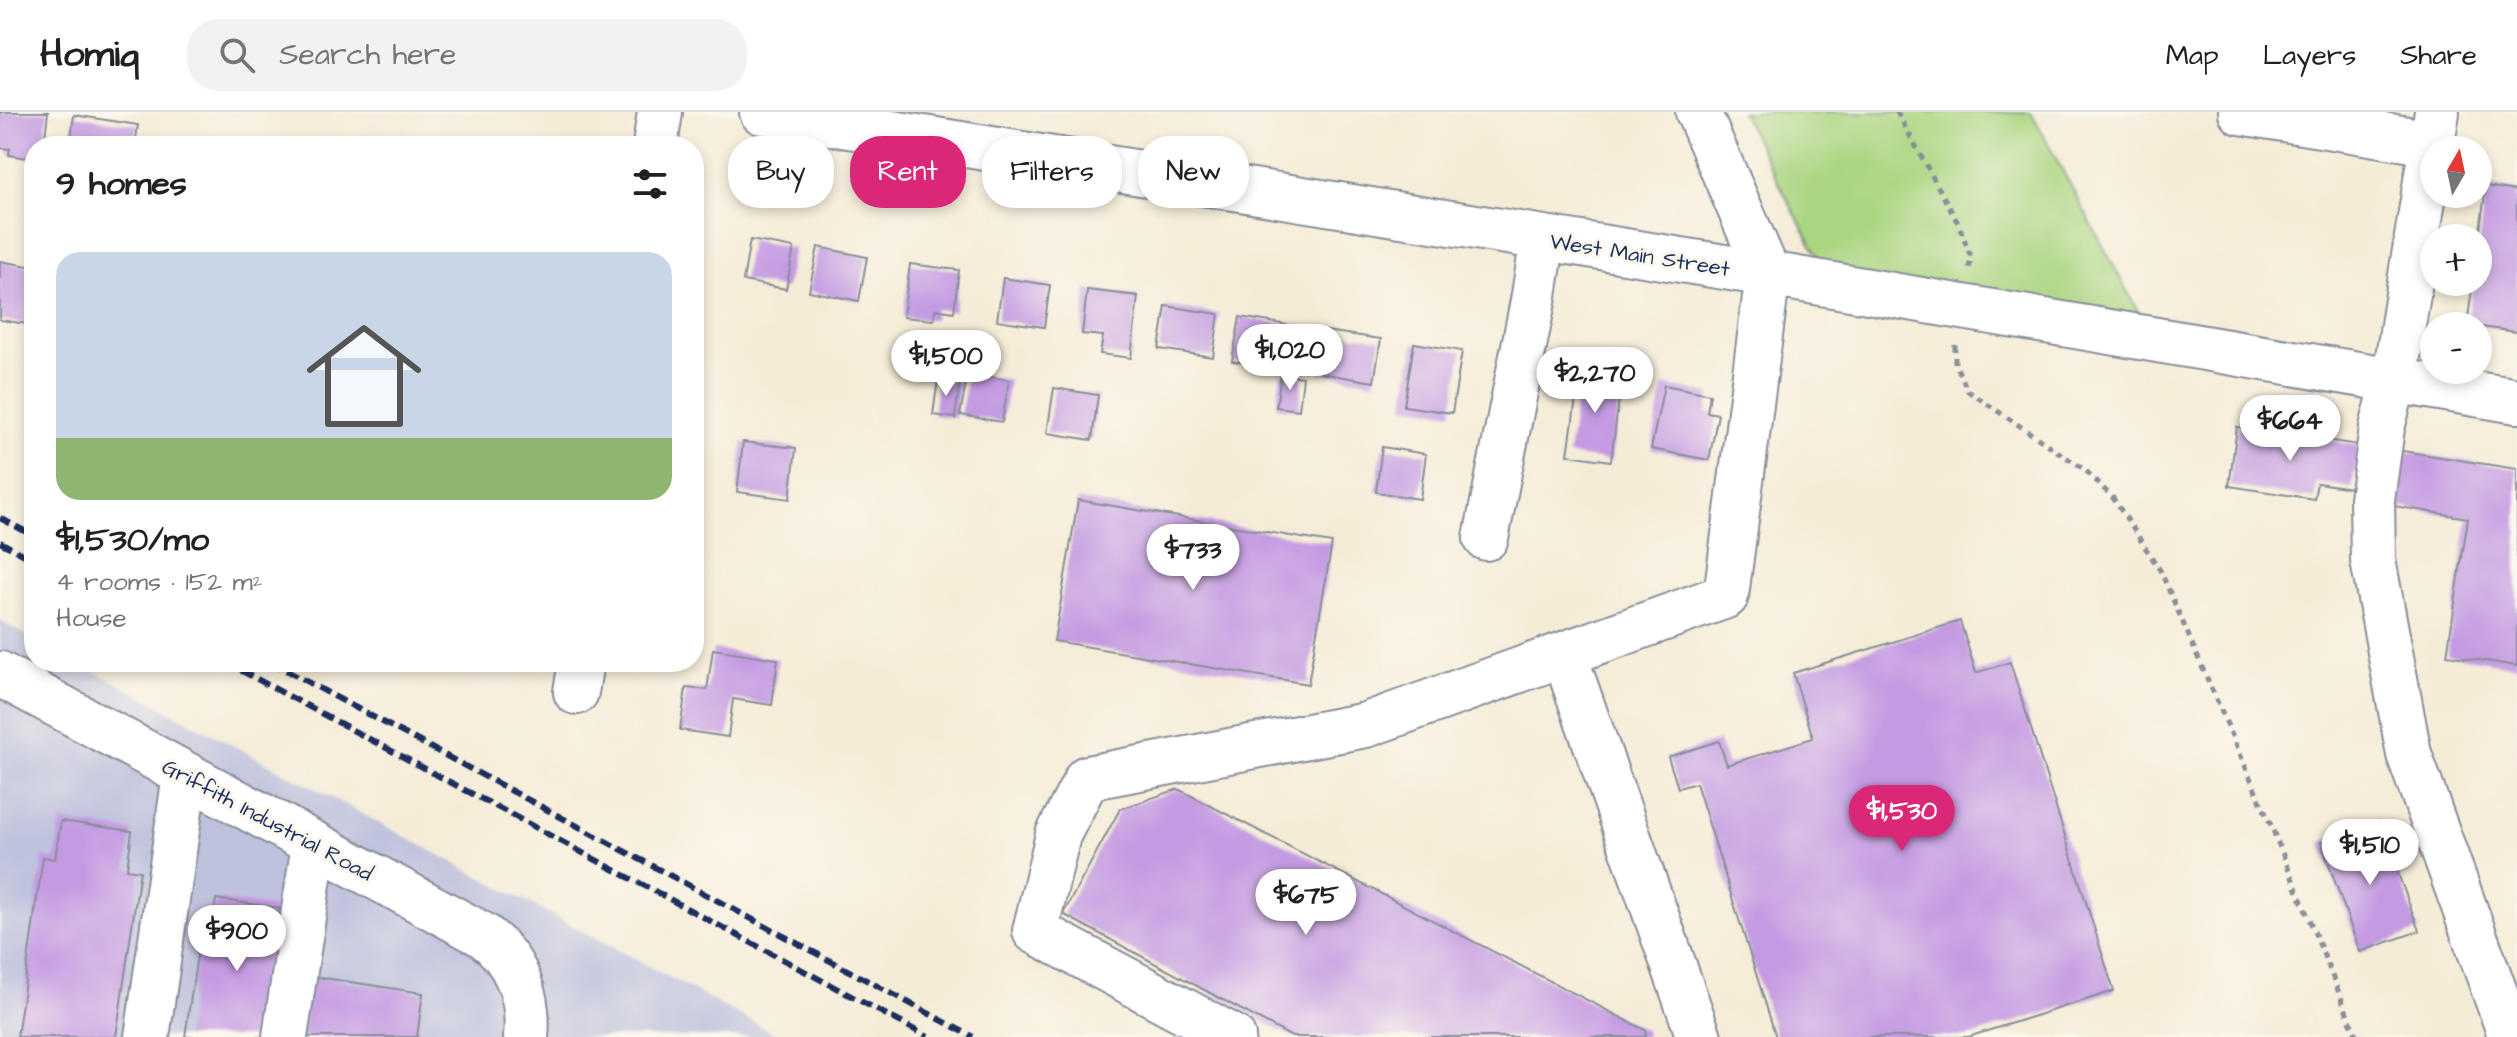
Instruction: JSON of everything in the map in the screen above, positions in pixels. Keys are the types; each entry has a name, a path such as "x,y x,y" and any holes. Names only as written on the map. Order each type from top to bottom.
{"street":[{"path":"656,136 660,112"},
{"name":"West Main Street","path":"762,112 1768,274 2517,401"},
{"path":"1233,1037 1035,931 1058,835 1087,778 1366,725 1726,596 1768,274 1698,112"},
{"path":"2241,112 2435,128 2394,382 2382,428 2371,530 2375,575 2409,754 2511,1037"},
{"path":"1486,538 1543,239"},
{"path":"1564,654 1699,1037"},
{"name":"Griffith Industrial Road","path":"0,674 483,935 503,952 520,981 527,1014 526,1037"},
{"path":"147,1037 185,775"},
{"path":"285,1037 314,844"}],"path":[{"path":"1897,112 1959,225 1971,257"},
{"path":"1954,350 1955,364 1968,391 2085,470 2113,498 2160,570 2270,823 2357,1037"}],"shaded area":[{"path":"0,621 24,634 24,672 96,672 781,1037 0,1037"}],"green space":[{"path":"1741,112 2031,112 2154,341 1833,285"}],"building":[{"path":"0,112 48,112 45,136 24,136 24,157 9,155 10,149 0,148"},
{"path":"74,115 138,125 136,136 71,136"},
{"path":"2492,187 2517,191 2517,332 2492,328 2492,312 2469,312 2471,296 2492,296 2492,224 2481,224 2483,208 2492,208"},
{"path":"750,240 794,248 786,289 743,281"},
{"path":"818,247 867,257 859,301 809,291"},
{"path":"0,261 24,265 24,324 0,320"},
{"path":"910,264 959,270 954,312 935,309 934,320 903,317"},
{"path":"1003,278 1050,285 1044,327 997,320"},
{"path":"1087,290 1138,296 1131,358 1100,354 1103,336 1082,334"},
{"path":"1166,306 1219,314 1213,357 1159,349"},
{"path":"1240,317 1294,326 1286,370 1232,361"},
{"path":"1326,331 1381,339 1374,382 1320,373"},
{"path":"1414,343 1462,351 1452,413 1404,406"},
{"path":"1580,370 1622,375 1611,461 1568,455"},
{"path":"968,373 1009,380 1002,422 960,415"},
{"path":"1281,374 1303,377 1299,410 1276,407"},
{"path":"938,379 960,382 955,418 933,415"},
{"path":"1664,385 1710,394 1707,412 1718,414 1709,460 1651,449"},
{"path":"1054,388 1098,395 1092,440 1047,433"},
{"path":"2237,427 2359,445 2352,488 2317,483 2314,499 2229,486"},
{"path":"743,442 796,448 790,499 737,492"},
{"path":"1382,447 1426,454 1420,499 1376,492"},
{"path":"2396,450 2517,469 2517,666 2447,655 2468,518 2387,505"},
{"path":"1078,500 1332,543 1308,684 1054,641"},
{"path":"1960,621 1976,673 2010,662 2114,991 1968,1037 1776,1037 1696,783 1678,788 1668,757 1719,741 1727,765 1813,738 1793,673"},
{"path":"713,649 778,659 772,705 733,699 728,737 680,730 686,688 707,690"},
{"path":"1178,789 1645,1030 1646,1037 1292,1037 1063,914 1120,809"},
{"path":"61,821 132,831 127,869 140,871 116,1037 17,1037 43,857 55,859"},
{"path":"2379,821 2419,931 2360,952 2321,842"},
{"path":"216,899 279,908 276,933 288,934 273,1037 185,1037 202,921 212,923"},
{"path":"311,976 423,993 417,1037 302,1037"}],"railway":[{"path":"0,518 24,531"},
{"path":"0,542 24,555"},
{"path":"244,672 928,1037"},
{"path":"289,672 973,1037"}]}
